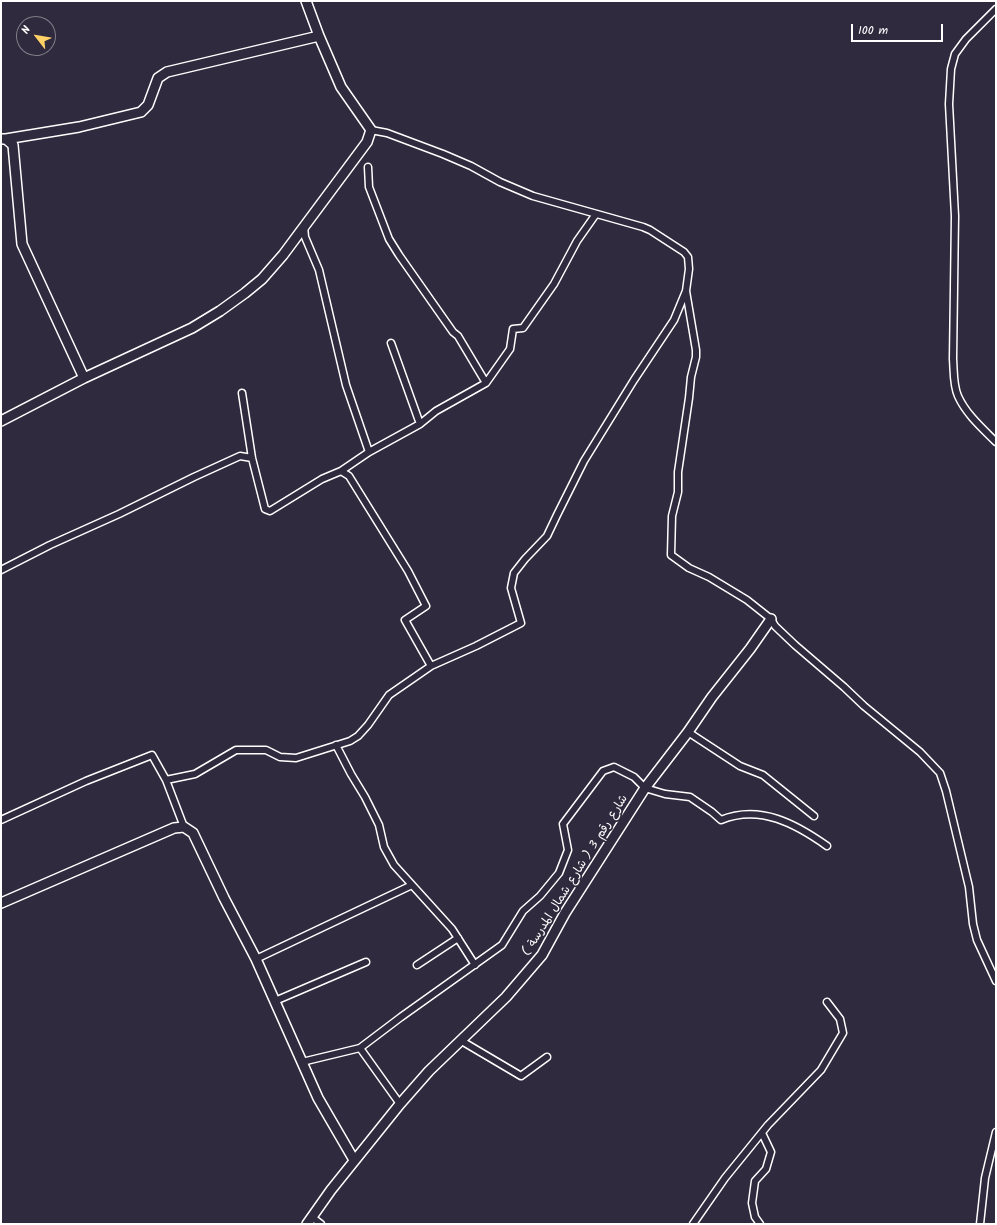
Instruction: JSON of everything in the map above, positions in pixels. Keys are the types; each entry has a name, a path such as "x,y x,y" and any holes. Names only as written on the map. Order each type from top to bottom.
{"street":[{"path":"306,1 318,36 341,87 371,130 392,135 443,154 471,166 500,182 533,196 643,227 684,252 688,258 686,292 696,357 691,377 678,472 678,492 672,516 671,554 689,568 709,577 747,600 771,619 775,626 794,645 920,752 940,773 970,886 973,924 977,940 996,981"},
{"path":"996,9 966,39 955,54 951,69 949,104 955,216 954,382 958,396 968,413 996,442"},
{"path":"3,140 79,127 141,112 148,105 158,78 167,72 318,36"},
{"path":"1,421 84,378 192,328 220,311 262,278 282,255 367,142 371,130"},
{"path":"3,140 13,144 22,244 84,378"},
{"path":"368,167 369,187 389,239 453,332 458,336 486,383"},
{"path":"242,393 252,458 265,509 270,511 322,479 420,424 436,411 486,383 510,349 513,329 523,328 554,284 577,241 596,214"},
{"path":"304,226 305,237 319,270 346,385 369,452"},
{"path":"166,780 195,774 236,750 266,750 280,757 296,758 350,741 358,736 368,725 389,695 431,666 476,646 521,623 511,588 514,573 525,558 547,536 556,515 584,461 634,380 674,320 686,292"},
{"path":"391,343 420,424"},
{"path":"1,570 50,544 119,514 240,456 252,458"},
{"path":"340,470 349,476 408,571 426,606 404,620 431,666"},
{"name":"شارع رقم 3 ( شارع شمال المدرسة )","path":"310,1221 330,1190 400,1104 429,1071 506,997 542,955 565,913 646,788 771,619"},
{"path":"688,732 740,766 762,775 814,816"},
{"path":"336,745 379,825 384,847 394,865 452,929 475,965"},
{"path":"1,820 86,781 152,755 166,780 184,827 193,833 224,898 256,959 318,1098 354,1160"},
{"path":"302,1062 360,1048 502,945 523,911 540,896 559,873 568,850 563,824 602,771 614,766 634,777 646,788 665,794 690,796 721,820 744,815 760,815 775,818 808,832 827,846"},
{"path":"1,903 174,828 184,827"},
{"path":"256,959 412,885"},
{"path":"417,965 458,938"},
{"path":"275,1001 366,962"},
{"path":"693,1224 725,1178 762,1133 821,1070 843,1033 840,1019 827,1002"},
{"path":"460,1040 521,1076 547,1057"},
{"path":"360,1048 400,1104"},
{"path":"980,1224 985,1178 996,1132"},
{"path":"760,1224 755,1217 752,1202 755,1181 766,1169 771,1152 762,1133"},
{"path":"310,1221 321,1224"}]}
